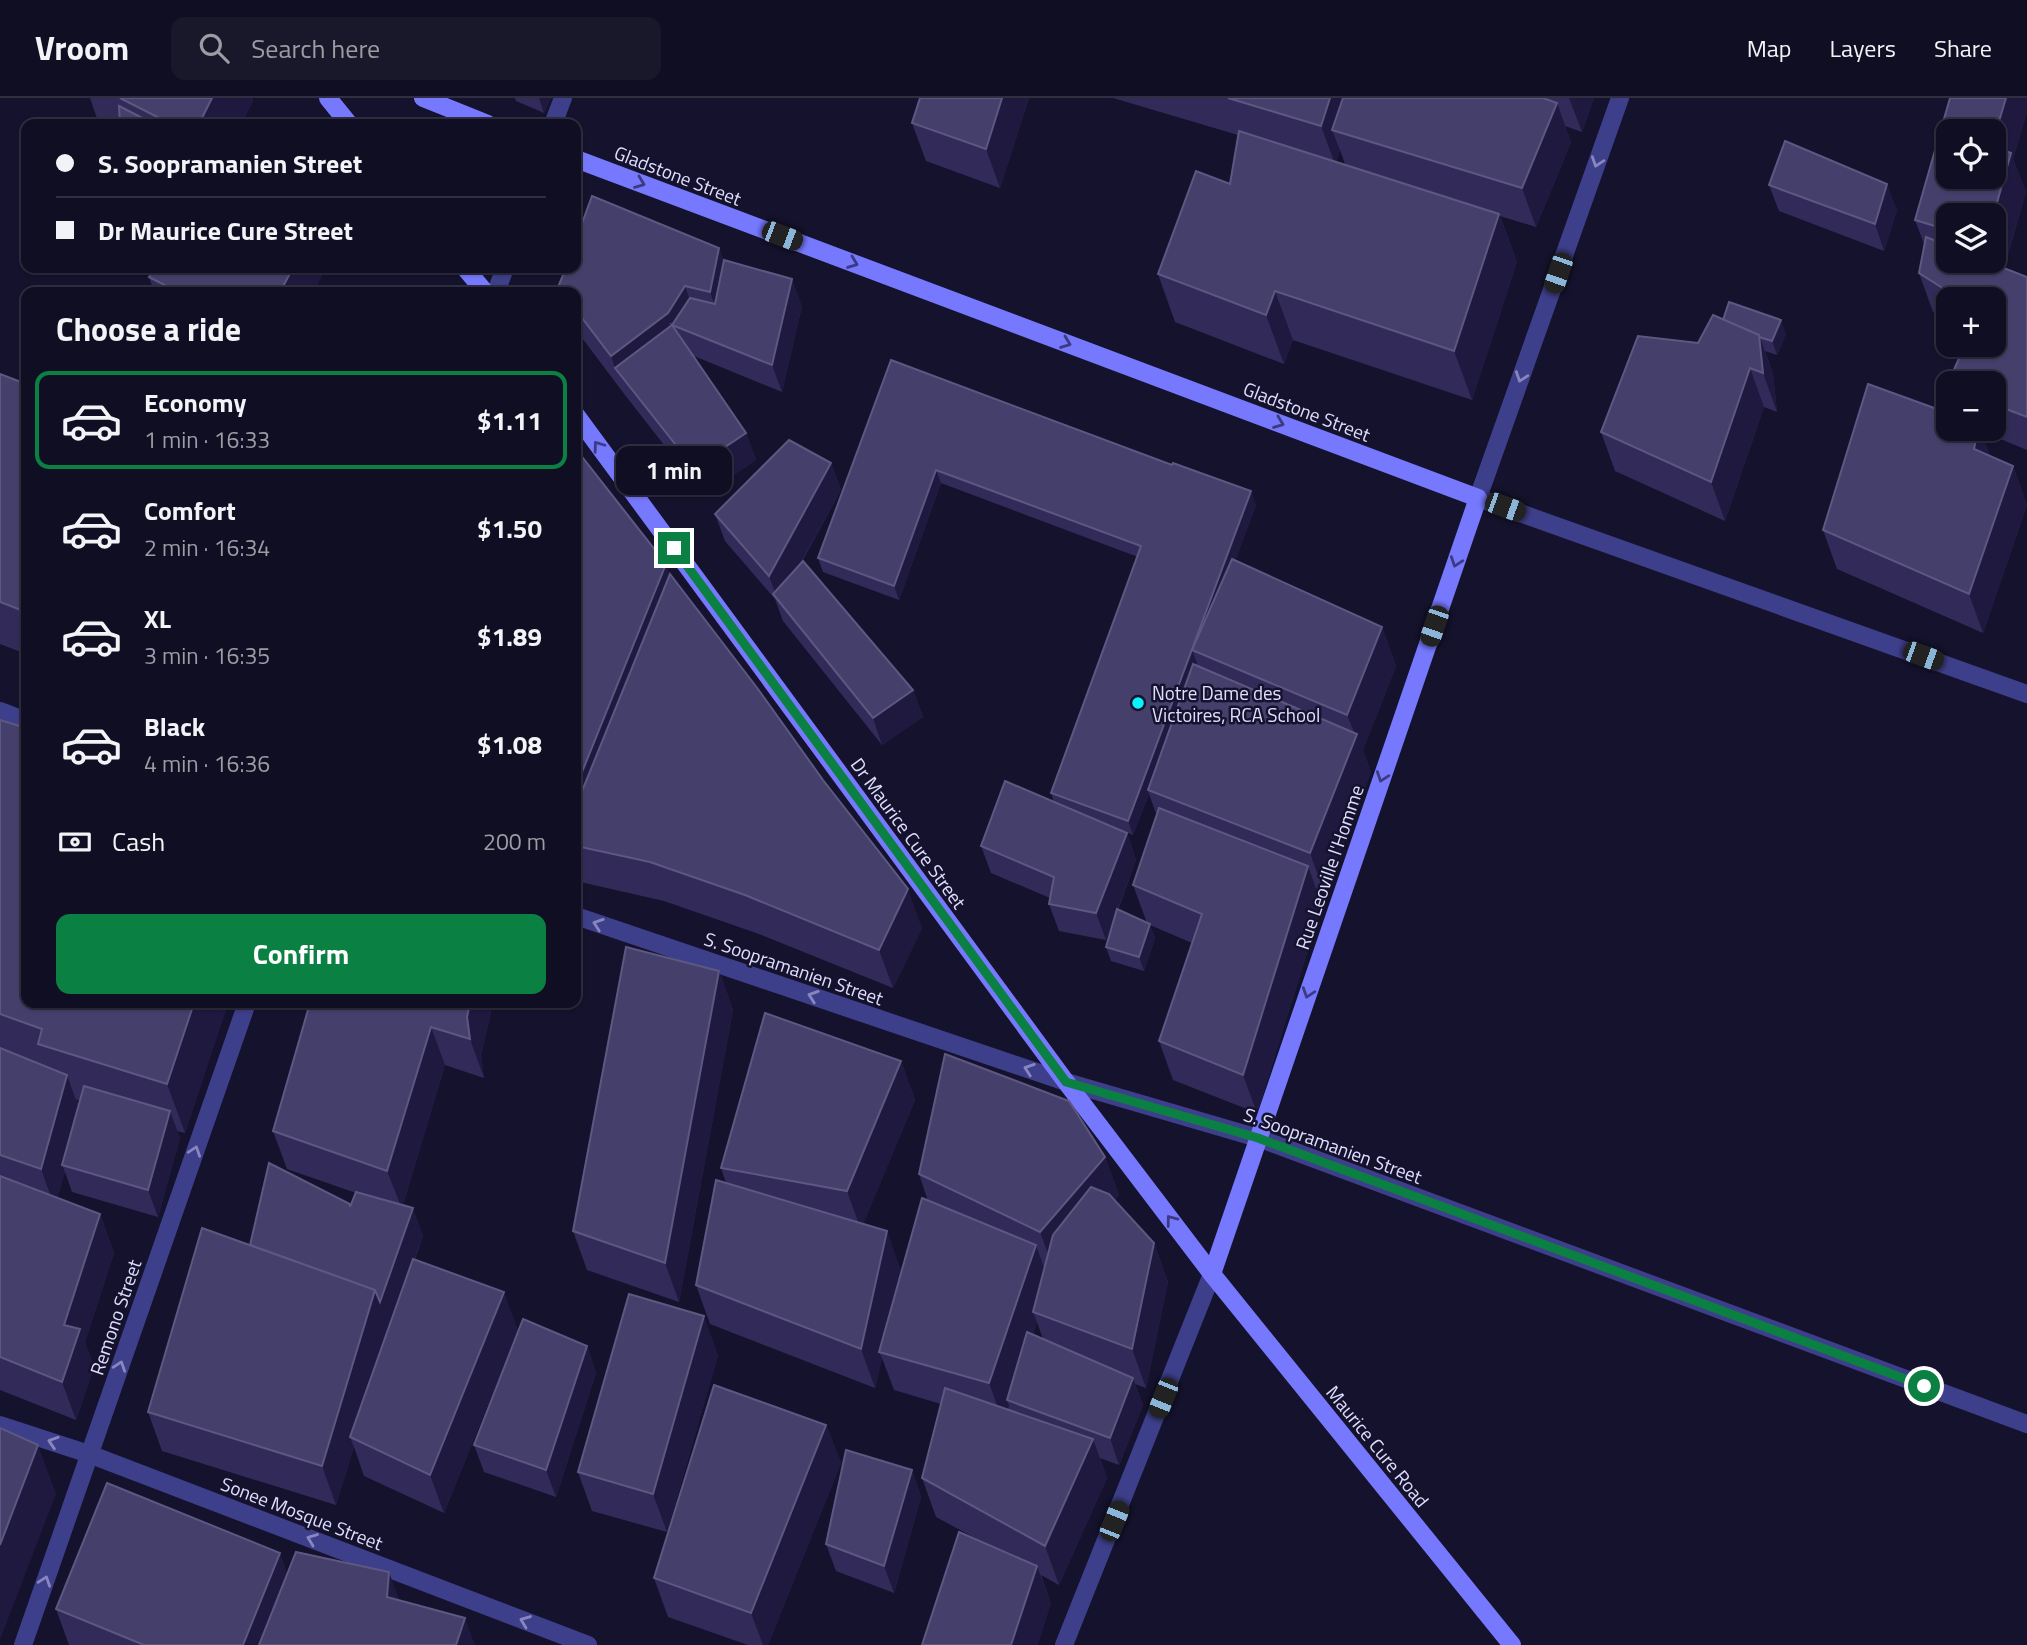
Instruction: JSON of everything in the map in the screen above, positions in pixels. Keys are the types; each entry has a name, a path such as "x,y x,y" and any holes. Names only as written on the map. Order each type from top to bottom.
{"main road":[{"path":"328,98 345,119"},
{"path":"423,98 476,119"},
{"name":"Gladstone Street","path":"581,161 1478,498"},
{"path":"469,273 481,287"},
{"name":"Dr Maurice Cure Street","path":"581,422 1066,1082 1212,1274"},
{"name":"Rue Leoville l'Homme","path":"1212,1274 1478,498"},
{"name":"Maurice Cure Road","path":"1212,1274 1512,1645"}],"street":[{"path":"555,119 563,98"},
{"name":"Rue Leoville l'Homme","path":"1478,498 1620,98"},
{"name":"Gladstone Street","path":"1478,498 2027,694"},
{"path":"0,711 21,719"},
{"name":"S. Soopramanien Street","path":"581,918 1066,1082 1258,1138 2027,1424"},
{"name":"Remono Street","path":"23,1645 245,1008"},
{"name":"Rue Leoville l'Homme","path":"1064,1645 1212,1274"},
{"name":"Sonee Mosque Street","path":"0,1425 89,1454 589,1645"}],"building":[{"path":"120,98 212,98 202,119 161,119"},
{"path":"920,98 1002,98 986,149 912,123"},
{"path":"1228,98 1330,98 1321,126"},
{"path":"1343,98 1543,98 1557,103 1522,188 1332,130"},
{"path":"1950,98 2006,98 2000,119 1944,119"},
{"path":"119,106 144,119 120,119"},
{"path":"1239,131 1499,214 1454,351 1275,291 1266,315 1158,274 1196,171 1230,184"},
{"path":"1785,141 1887,184 1875,224 1769,185"},
{"path":"1936,147 1936,189 2001,189 1997,203 1936,203 1936,226 1915,220"},
{"path":"2006,151 2011,153 2006,171"},
{"path":"592,196 719,248 710,292 685,286 668,313 611,356 581,317 581,287 558,287 564,273 581,273 581,226"},
{"path":"1926,237 1936,241 1936,273 2006,273 2006,269 2027,277 2027,417 2006,409 2006,371 1953,371 1960,357 2006,357 2006,287 1941,287 1919,273"},
{"path":"724,260 792,279 772,365 672,325 690,298 715,304"},
{"path":"151,273 290,273 283,287 168,287 149,277"},
{"path":"1729,302 1781,320 1772,341 1723,320"},
{"path":"1713,315 1759,335 1763,373 1750,368 1711,482 1601,432 1638,336 1698,343"},
{"path":"672,325 746,433 694,468 615,368"},
{"name":"Notre Dame des Victoires, RCA School","path":"891,360 1172,465 1173,463 1251,491 1128,821 1051,793 1141,546 936,470 894,586 818,558"},
{"path":"0,374 21,382 21,610 0,602"},
{"path":"1868,384 1936,409 1936,441 1976,441 1974,449 2013,466 1969,594 1823,530"},
{"path":"789,440 831,463 769,576 715,514"},
{"path":"581,455 666,564 581,775"},
{"path":"1232,559 1382,627 1347,715 1192,650"},
{"path":"803,561 913,690 873,718 773,594"},
{"path":"670,574 823,780 908,889 879,950 745,895 650,862 581,847 581,794"},
{"path":"1193,664 1357,734 1310,853 1148,790"},
{"path":"0,720 21,726 21,1008 192,1008 167,1084 38,1044 42,1029 0,1014"},
{"path":"1005,781 1127,833 1096,913 1049,904 1054,877 981,846"},
{"path":"1159,808 1308,866 1243,1075 1159,1041 1202,914 1133,885"},
{"path":"1117,909 1150,924 1139,957 1106,947"},
{"path":"626,947 719,971 665,1263 573,1231"},
{"path":"309,1008 469,1008 467,1017 470,1039 431,1027 387,1171 273,1131"},
{"path":"765,1013 901,1061 847,1191 721,1168"},
{"path":"0,1048 67,1075 41,1169 0,1155"},
{"path":"945,1054 1069,1101 1105,1157 1040,1232 919,1174"},
{"path":"84,1086 170,1111 148,1190 62,1165"},
{"path":"269,1163 350,1204 350,1207 356,1192 413,1208 380,1302 375,1290 250,1245"},
{"path":"0,1176 100,1214 64,1325 80,1329 62,1382 0,1357"},
{"path":"716,1180 887,1231 861,1349 696,1285"},
{"path":"1091,1187 1109,1194 1154,1243 1132,1349 1033,1312 1053,1235"},
{"path":"922,1198 1036,1245 989,1383 879,1352"},
{"path":"202,1228 375,1290 322,1466 148,1412"},
{"path":"413,1259 504,1292 430,1475 350,1437"},
{"path":"629,1294 704,1316 653,1494 578,1472"},
{"path":"523,1319 587,1346 546,1470 474,1445"},
{"path":"1027,1332 1133,1378 1110,1438 1007,1400"},
{"path":"714,1385 826,1425 751,1613 654,1578"},
{"path":"945,1388 1093,1439 1045,1546 922,1478"},
{"path":"0,1428 38,1445 0,1545"},
{"path":"846,1450 912,1470 884,1566 826,1544"},
{"path":"107,1483 280,1553 243,1645 144,1645 56,1609"},
{"path":"959,1532 1037,1566 1011,1645 922,1645"},
{"path":"296,1552 389,1572 387,1597 465,1618 456,1645 259,1645"}],"place":[{"name":"Notre Dame des Victoires, RCA School","path":"1138,703"}],"route":[{"path":"674,548 1066,1082 1258,1138 1924,1386"}]}
